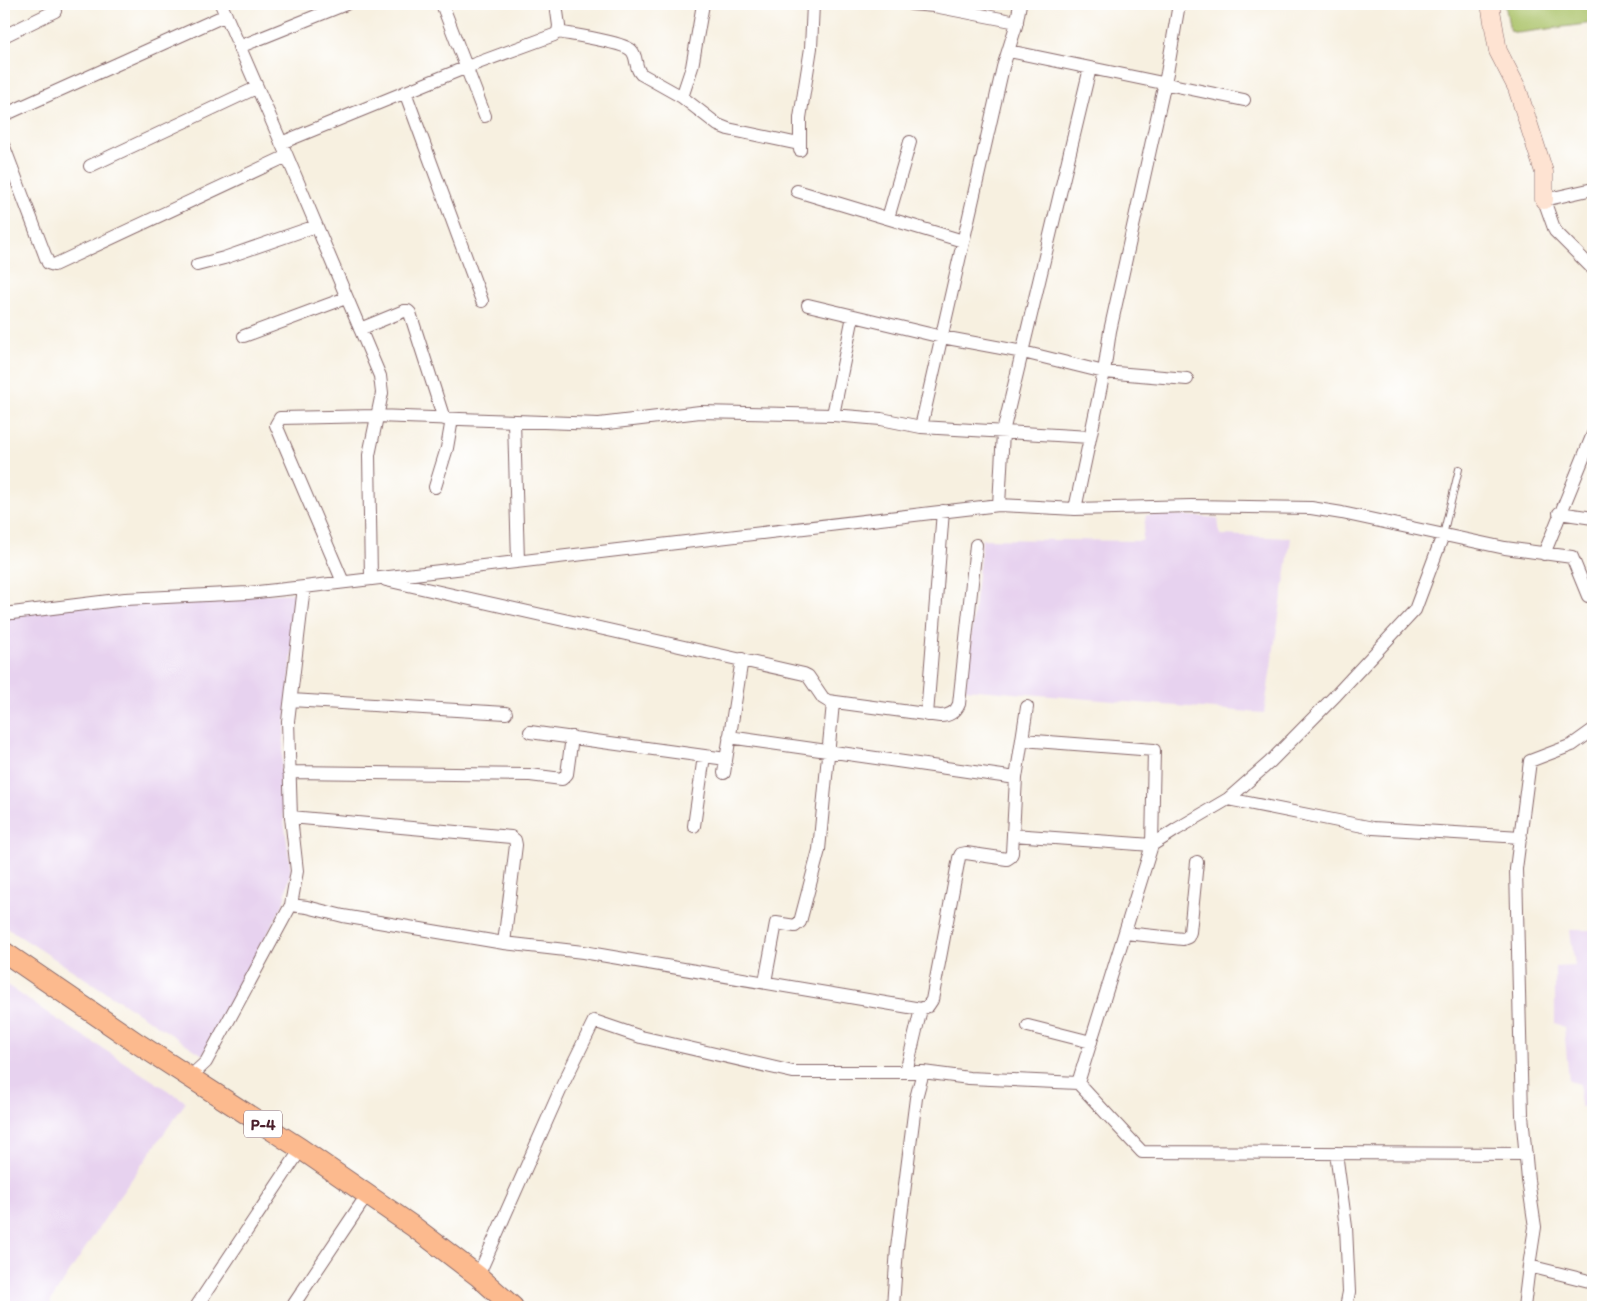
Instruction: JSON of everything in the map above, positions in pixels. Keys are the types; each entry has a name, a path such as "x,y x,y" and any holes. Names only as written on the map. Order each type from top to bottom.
{"main road":[{"name":"P-4","path":"4,952 414,1227 478,1276 513,1307"}],"street":[{"path":"239,48 346,4"},
{"path":"442,4 485,116"},
{"path":"556,4 558,32"},
{"path":"682,97 692,67 703,4"},
{"path":"281,143 558,32 620,45 630,49 634,54 636,70 682,97 718,125 800,148 800,118 811,48 813,4"},
{"path":"911,4 934,6 1017,22"},
{"path":"922,427 1003,67 1017,22 1020,4"},
{"path":"1075,510 1104,372 1110,331 1165,84 1179,4"},
{"path":"1490,4 1498,51 1516,88 1544,172 1544,200 1555,231 1593,269"},
{"path":"4,115 223,10 380,376 382,392 370,448 368,469 374,578"},
{"path":"4,36 55,11"},
{"path":"1009,51 1244,100"},
{"path":"999,504 1003,432 1090,68"},
{"path":"90,166 256,88"},
{"path":"405,92 482,301"},
{"path":"888,218 910,142"},
{"path":"4,147 8,169 48,263 54,265 287,156"},
{"path":"1544,200 1593,189"},
{"path":"797,191 963,241"},
{"path":"197,265 224,258 316,226"},
{"path":"244,336 346,298"},
{"path":"808,305 942,337 1023,352 1104,372 1187,379"},
{"path":"360,329 404,311 410,313 448,419 447,448 435,487"},
{"path":"833,415 853,316"},
{"path":"343,582 276,425 280,418 376,416 600,424 700,412 833,415 881,419 922,427 1090,437"},
{"path":"514,421 518,561"},
{"path":"1544,554 1593,434"},
{"path":"4,614 125,599 248,593 304,587 999,504 1075,510 1191,506 1311,508 1544,554 1572,557 1588,596"},
{"path":"926,715 943,511"},
{"path":"1560,513 1593,518"},
{"path":"1013,835 1152,845 1177,828 1228,799 1270,762 1336,695 1415,610 1443,535"},
{"path":"374,578 742,659 806,675 825,700 833,702 926,715 947,716 956,710 959,704 976,546"},
{"path":"190,1077 206,1062 291,905 297,871 291,817 288,721 304,587"},
{"path":"724,773 742,659"},
{"path":"291,700 506,713"},
{"path":"765,982 776,923 795,926 800,922 819,850 833,702"},
{"path":"291,905 343,916 504,943 583,952 921,1009 928,1006 932,1000 961,854 966,853 1007,859 1012,853 1016,778 1028,707"},
{"path":"1524,1307 1535,1227 1522,1115 1516,869 1530,761 1572,745 1593,730"},
{"path":"530,732 726,759"},
{"path":"289,772 530,775 562,779 567,774 572,737"},
{"path":"729,737 1016,778"},
{"path":"1022,740 1154,750 1152,845 1078,1083"},
{"path":"694,826 704,756"},
{"path":"1228,799 1373,828 1521,837"},
{"path":"291,817 511,837 515,840 516,845 504,943"},
{"path":"1125,933 1183,939 1188,937 1196,862"},
{"path":"906,1072 921,1009"},
{"path":"478,1276 563,1084 594,1021 641,1037 793,1072 923,1072 969,1078 1078,1083 1142,1152 1526,1154"},
{"path":"1028,1026 1091,1042"},
{"path":"893,1307 897,1248 916,1098 923,1072"},
{"path":"196,1307 300,1149"},
{"path":"1336,1153 1346,1227 1349,1292 1346,1307"},
{"path":"292,1307 367,1195"},
{"path":"1530,1266 1593,1282"}],"lane":[{"path":"1443,535 1459,469"}],"shaded area":[{"path":"1164,514 1218,518 1220,535 1291,538 1264,713 965,689 982,539 1142,541 1146,515"},
{"path":"298,593 281,771 284,820 291,870 283,905 203,1055 4,926 4,614 116,601"},
{"path":"1570,930 1593,930 1593,1106 1580,1107 1580,1084 1569,1081 1564,1027 1555,1023 1555,967 1575,966"},
{"path":"4,983 186,1102 117,1200 50,1302 56,1307 4,1307"}],"green space":[{"path":"1505,4 1593,4 1593,23 1518,33 1510,31"}]}
